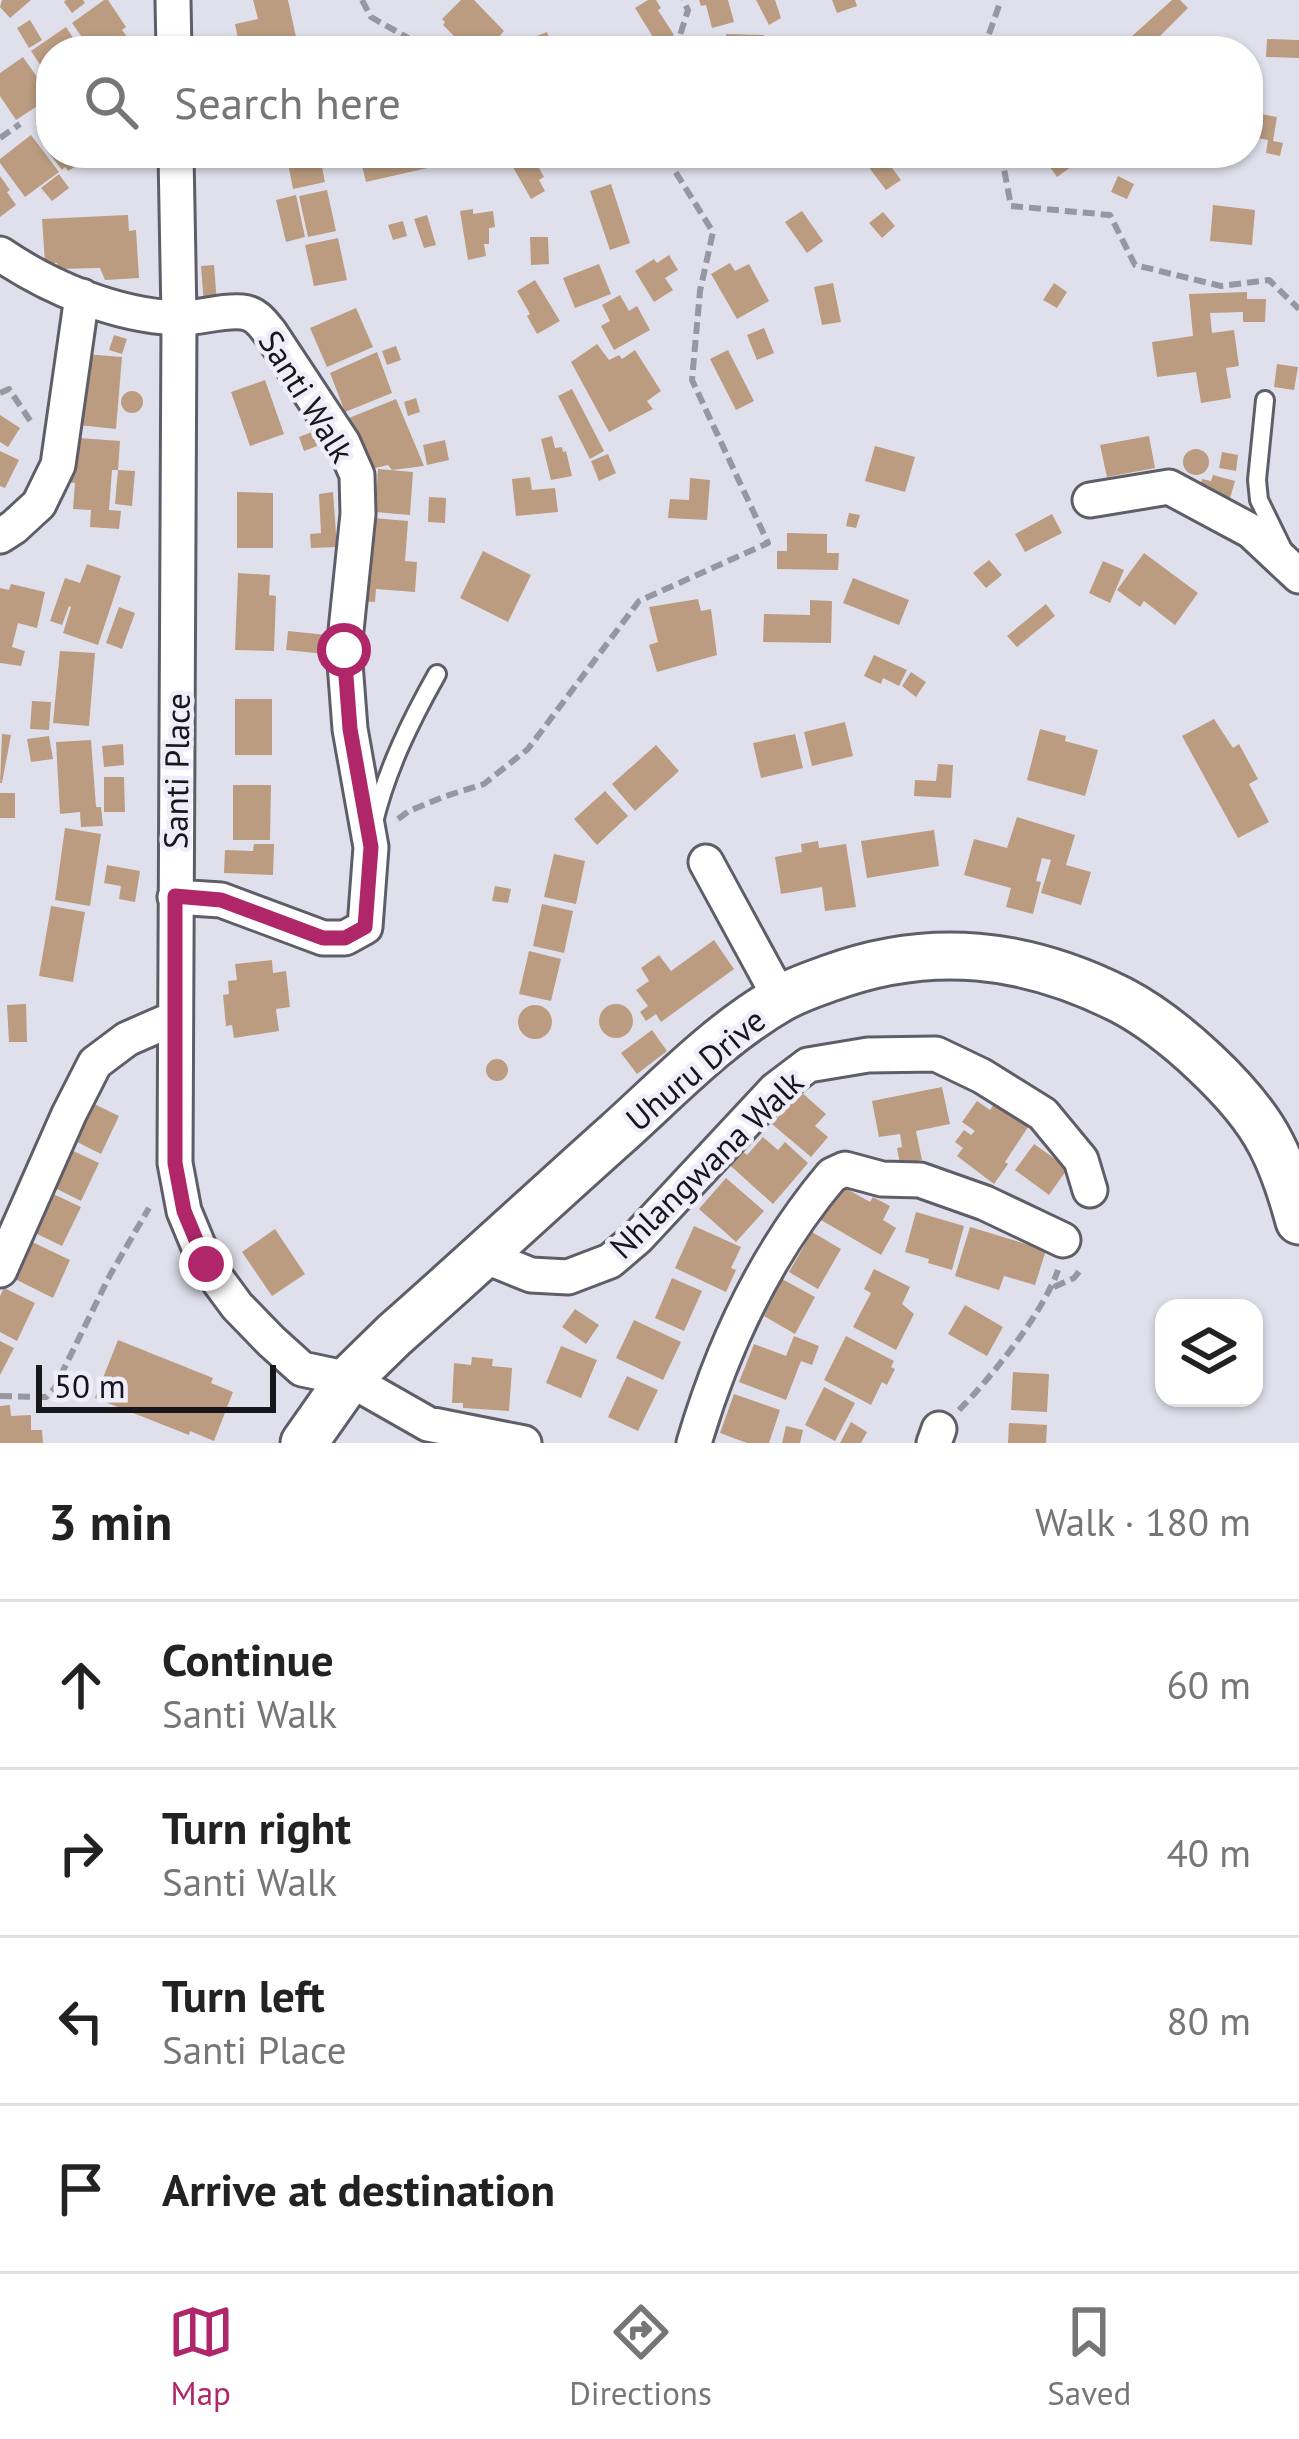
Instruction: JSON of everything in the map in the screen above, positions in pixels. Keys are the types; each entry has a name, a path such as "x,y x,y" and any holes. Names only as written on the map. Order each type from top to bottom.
{"street":[{"path":"173,0 174,36"},
{"name":"Santi Place","path":"176,168 175,1163 184,1211 206,1264 237,1306 302,1369 350,1379 428,1424 524,1443"},
{"path":"0,254 82,296 137,313 179,318"},
{"path":"0,536 39,503 58,465 82,296"},
{"name":"Santi Walk","path":"175,896 221,900 323,938 345,938 365,927 370,839 350,729 344,650 358,514 357,475 343,443 260,320 247,311 179,318"},
{"path":"1090,500 1169,487 1251,531 1295,571"},
{"path":"706,862 780,998"},
{"name":"Uhuru Drive","path":"304,1443 350,1379 394,1335 716,1044 780,998 868,964 927,956 981,956 1032,965 1087,983 1138,1009 1189,1047 1232,1090 1270,1141 1299,1221"},
{"path":"0,1270 95,1063 127,1039 175,1018"},
{"name":"Nhlangwana Walk","path":"484,1256 531,1275 568,1277 610,1261 638,1238 775,1090 808,1065 868,1055 936,1054 982,1076 1043,1114 1081,1160 1090,1190"},
{"path":"694,1443 740,1318 775,1252 832,1175 845,1169 881,1179 920,1180 985,1203 1063,1240"}],"lane":[{"path":"1265,400 1257,454 1259,500 1295,571"},
{"path":"370,839 382,790 437,674"}],"path":[{"path":"362,0 371,17 405,36"},
{"path":"680,36 688,10 682,0"},
{"path":"988,36 1001,0"},
{"path":"0,138 20,124"},
{"path":"370,839 409,811 484,784 528,748 639,601 768,543 692,380 700,291 713,232 673,168"},
{"path":"1004,168 1011,206 1110,215 1135,265 1221,286 1269,280 1299,310"},
{"path":"0,1396 46,1397 53,1389 110,1275 175,1163"},
{"path":"936,1436 1014,1343 1050,1288 1063,1240"}],"building":[{"path":"2,0 31,0 10,18 0,7"},
{"path":"66,0 83,0 85,3 72,13"},
{"path":"108,0 126,27 122,30 126,36 81,36 72,23"},
{"path":"253,0 288,0 296,36 237,36 235,24 258,19"},
{"path":"461,0 474,0 504,31 500,36 454,36 442,19"},
{"path":"656,0 674,35 652,36 635,8"},
{"path":"699,0 728,0 734,22 712,28 706,5 701,6"},
{"path":"756,0 775,0 781,18 769,25"},
{"path":"832,0 855,0 857,6 837,13"},
{"path":"1172,0 1188,8 1160,36 1132,36"},
{"path":"30,20 40,36 36,44 29,48 17,28"},
{"path":"1267,39 1299,40 1299,58 1266,57"},
{"path":"23,57 36,76 36,107 16,120 0,96 0,73"},
{"path":"1263,114 1277,117 1273,141 1283,143 1280,156 1266,153 1268,140 1263,139"},
{"path":"31,135 36,142 36,168 59,172 25,197 0,159"},
{"path":"289,168 322,168 325,182 293,189"},
{"path":"362,168 427,168 366,182"},
{"path":"513,168 539,168 545,191 531,199"},
{"path":"869,168 892,168 901,180 886,190"},
{"path":"59,174 69,188 52,201 41,188"},
{"path":"0,176 16,205 0,217"},
{"path":"1118,176 1134,184 1127,199 1111,192"},
{"path":"611,184 630,243 610,250 590,191"},
{"path":"327,190 336,231 308,237 299,196"},
{"path":"296,195 305,237 286,242 276,200"},
{"path":"1213,205 1255,210 1252,245 1210,241"},
{"path":"473,209 473,214 493,211 495,227 489,228 489,244 484,244 486,256 468,260 460,211"},
{"path":"802,211 823,241 807,253 785,222"},
{"path":"883,212 895,226 882,238 869,223"},
{"path":"128,215 129,231 136,230 139,278 105,280 100,268 59,269 57,263 45,263 42,219"},
{"path":"427,215 436,245 424,248 414,219"},
{"path":"403,221 407,236 393,240 388,225"},
{"path":"530,237 548,237 549,264 531,265"},
{"path":"338,238 347,280 314,286 305,245"},
{"path":"669,255 678,270 665,278 673,290 654,302 635,271"},
{"path":"730,263 735,271 749,264 769,301 737,319 711,274"},
{"path":"599,264 611,294 575,308 563,278"},
{"path":"214,265 217,304 204,305 201,266"},
{"path":"535,280 560,321 537,334 517,291"},
{"path":"833,283 841,322 822,325 814,287"},
{"path":"1054,283 1067,292 1057,308 1043,300"},
{"path":"1247,292 1247,299 1266,299 1265,322 1243,322 1243,312 1210,313 1212,333 1234,330 1239,366 1226,368 1231,398 1201,403 1196,372 1157,377 1152,342 1193,336 1189,294"},
{"path":"620,295 629,311 637,306 650,330 614,350 601,326 610,321 602,305"},
{"path":"356,308 373,347 327,367 310,328"},
{"path":"764,328 774,353 757,360 747,335"},
{"path":"114,335 127,339 122,354 109,350"},
{"path":"597,344 609,360 619,355 622,359 635,350 661,391 647,401 653,409 609,432 571,362"},
{"path":"396,346 401,360 387,365 382,351"},
{"path":"728,350 754,401 736,410 710,359"},
{"path":"377,352 392,393 345,412 330,373"},
{"path":"85,354 122,357 116,429 79,425"},
{"path":"1277,364 1298,367 1294,390 1274,387"},
{"path":"265,380 284,434 250,446 231,392"},
{"path":"572,389 604,451 590,459 558,396"},
{"path":"132,391 143,402 132,413 121,402"},
{"path":"416,398 420,412 408,416 404,402"},
{"path":"396,399 424,466 371,469 339,422"},
{"path":"0,415 20,428 8,447 0,442"},
{"path":"312,432 317,446 304,451 299,437"},
{"path":"552,436 555,448 566,451 572,476 551,480 541,439"},
{"path":"1149,436 1155,468 1107,477 1100,445"},
{"path":"79,438 120,441 109,510 121,511 119,529 90,527 91,510 73,509 75,483 65,482"},
{"path":"445,440 449,460 427,465 423,445"},
{"path":"875,446 915,457 905,492 865,481"},
{"path":"1196,449 1209,462 1196,475 1183,462"},
{"path":"0,451 19,460 5,488 0,486"},
{"path":"1222,452 1238,455 1236,471 1219,468"},
{"path":"608,454 616,473 599,481 591,461"},
{"path":"378,469 413,472 410,515 375,512"},
{"path":"118,470 135,471 132,506 115,504"},
{"path":"1213,475 1235,481 1229,502 1199,493 1202,479 1211,481"},
{"path":"530,477 532,490 555,488 558,512 516,516 512,479"},
{"path":"690,478 710,480 707,520 668,518 670,499 689,500"},
{"path":"237,492 273,493 273,548 237,548"},
{"path":"333,492 337,547 311,548 310,534 321,533 319,494"},
{"path":"429,497 446,498 445,523 428,522"},
{"path":"849,513 860,515 856,528 846,526"},
{"path":"1052,514 1062,533 1025,552 1015,534"},
{"path":"373,518 408,521 405,561 417,562 415,592 376,589 375,602 357,601 360,557 371,558"},
{"path":"787,533 827,534 827,553 839,553 838,570 777,569 777,551 787,551"},
{"path":"483,551 531,575 508,622 460,598"},
{"path":"1144,553 1198,593 1175,625 1144,601 1140,607 1117,590"},
{"path":"989,560 1002,575 986,588 973,573"},
{"path":"1103,561 1124,570 1110,603 1089,593"},
{"path":"87,564 121,576 98,645 63,633 69,606 62,625 50,621 65,578 80,583"},
{"path":"238,573 270,575 269,595 276,596 274,651 235,650"},
{"path":"853,578 909,600 899,625 843,603"},
{"path":"11,584 45,592 37,628 18,623 12,647 25,651 21,666 0,663 0,588 9,590"},
{"path":"698,599 701,611 711,609 717,655 657,672 649,645 658,642 649,607"},
{"path":"810,600 832,601 831,643 763,642 764,614 810,615"},
{"path":"1046,604 1055,616 1017,647 1007,636"},
{"path":"119,607 135,613 122,649 106,643"},
{"path":"288,631 327,635 325,654 286,650"},
{"path":"60,651 95,653 89,726 53,723"},
{"path":"874,655 907,670 899,686 864,676"},
{"path":"911,672 926,682 916,697 902,686"},
{"path":"235,699 272,699 272,755 235,755"},
{"path":"32,701 51,702 49,730 30,729"},
{"path":"1214,719 1233,748 1239,744 1258,779 1249,784 1269,822 1238,838 1182,736"},
{"path":"845,722 853,756 812,766 804,732"},
{"path":"1040,729 1098,750 1085,796 1027,780"},
{"path":"2,734 11,735 0,783"},
{"path":"795,734 803,768 761,778 753,743"},
{"path":"49,736 53,759 31,762 27,739"},
{"path":"91,740 96,807 101,807 103,826 81,827 80,812 60,814 56,742"},
{"path":"123,744 124,765 104,767 102,746"},
{"path":"656,745 679,771 635,811 612,784"},
{"path":"938,764 953,765 951,798 914,796 915,780 936,781"},
{"path":"104,777 124,777 125,812 104,812"},
{"path":"233,785 271,785 270,840 233,840"},
{"path":"605,791 628,816 597,845 574,819"},
{"path":"0,793 15,793 15,818 0,818"},
{"path":"1017,817 1075,835 1066,865 1091,872 1081,905 1041,893 1051,860 1042,858 1033,914 1006,907 1011,888 964,875 974,839 1007,848"},
{"path":"65,828 101,834 90,906 55,900"},
{"path":"934,830 939,866 867,878 861,841"},
{"path":"818,841 819,848 846,844 856,907 825,911 822,887 781,894 775,857 802,852 801,844"},
{"path":"254,844 274,844 273,875 224,873 225,850 253,851"},
{"path":"554,854 585,861 576,904 544,897"},
{"path":"107,865 140,871 135,902 119,899 121,886 104,883"},
{"path":"495,886 511,889 508,903 492,901"},
{"path":"542,904 573,911 564,953 533,946"},
{"path":"51,906 85,912 73,982 39,976"},
{"path":"714,940 734,969 661,1022 656,1014 646,1021 640,1012 648,1006 636,990 649,981 641,968 659,955 671,971"},
{"path":"529,951 561,959 551,1001 519,994"},
{"path":"272,960 273,973 286,971 290,1007 276,1009 279,1031 234,1038 232,1025 226,1026 223,995 229,994 228,981 237,980 235,964"},
{"path":"26,1004 27,1042 9,1042 7,1005"},
{"path":"616,1004 628,1009 633,1021 628,1033 616,1038 604,1033 599,1021 604,1009"},
{"path":"535,1005 547,1010 552,1022 547,1034 535,1039 523,1034 518,1022 523,1010"},
{"path":"652,1030 667,1051 637,1074 621,1053"},
{"path":"497,1059 508,1070 497,1081 486,1070"},
{"path":"942,1087 950,1124 916,1131 922,1160 900,1164 900,1134 879,1137 872,1101"},
{"path":"800,1091 826,1114 815,1126 828,1137 811,1157 772,1124"},
{"path":"997,1100 1030,1124 994,1184 957,1156 963,1148 955,1142 964,1130 971,1135 975,1131 962,1122 977,1101 990,1110"},
{"path":"90,1102 119,1116 101,1154 73,1140"},
{"path":"763,1137 778,1150 785,1142 808,1163 773,1204 723,1159 735,1145 747,1155"},
{"path":"1034,1144 1068,1168 1049,1195 1015,1170"},
{"path":"69,1149 99,1163 81,1201 51,1186"},
{"path":"726,1178 764,1211 736,1242 699,1209"},
{"path":"840,1185 870,1202 873,1197 890,1206 883,1220 896,1228 881,1255 821,1220"},
{"path":"49,1192 81,1207 62,1246 31,1231"},
{"path":"916,1212 964,1226 952,1270 905,1252"},
{"path":"694,1226 741,1247 726,1292 675,1268"},
{"path":"970,1227 1046,1250 1035,1285 1004,1276 999,1290 955,1276"},
{"path":"275,1229 305,1274 272,1296 242,1252"},
{"path":"812,1232 841,1249 818,1289 789,1272"},
{"path":"26,1239 70,1260 53,1298 9,1276"},
{"path":"874,1269 910,1287 902,1304 914,1314 896,1350 853,1327 871,1293 864,1289"},
{"path":"771,1273 815,1297 795,1334 764,1316 774,1296 763,1289"},
{"path":"672,1278 702,1291 684,1331 655,1318"},
{"path":"4,1288 35,1303 17,1341 0,1332"},
{"path":"965,1305 1003,1327 987,1356 948,1334"},
{"path":"575,1309 599,1325 586,1344 562,1327"},
{"path":"634,1320 681,1342 663,1380 616,1358"},
{"path":"794,1336 819,1346 812,1365 801,1361 786,1400 739,1382 754,1344 786,1356"},
{"path":"846,1336 894,1361 887,1385 882,1382 871,1405 824,1380"},
{"path":"118,1340 213,1378 211,1383 233,1392 214,1441 95,1398"},
{"path":"0,1341 14,1348 0,1375"},
{"path":"561,1346 597,1360 581,1398 546,1383"},
{"path":"472,1357 493,1359 492,1366 512,1368 509,1411 452,1403 454,1363 471,1365"},
{"path":"1013,1372 1049,1374 1047,1412 1011,1410"},
{"path":"627,1376 658,1390 638,1431 608,1417"},
{"path":"824,1387 855,1403 835,1441 805,1425"},
{"path":"734,1394 780,1410 769,1443 747,1443 720,1433"},
{"path":"10,1405 11,1416 31,1415 31,1430 42,1430 43,1443 0,1443 0,1406"},
{"path":"851,1422 867,1432 861,1443 840,1443"},
{"path":"1009,1423 1047,1425 1046,1443 1008,1443"},
{"path":"786,1426 803,1430 800,1443 782,1443"}],"route":[{"path":"206,1264 184,1211 175,1163 175,896 221,900 323,938 345,938 365,927 371,847 350,729 344,650"}]}
